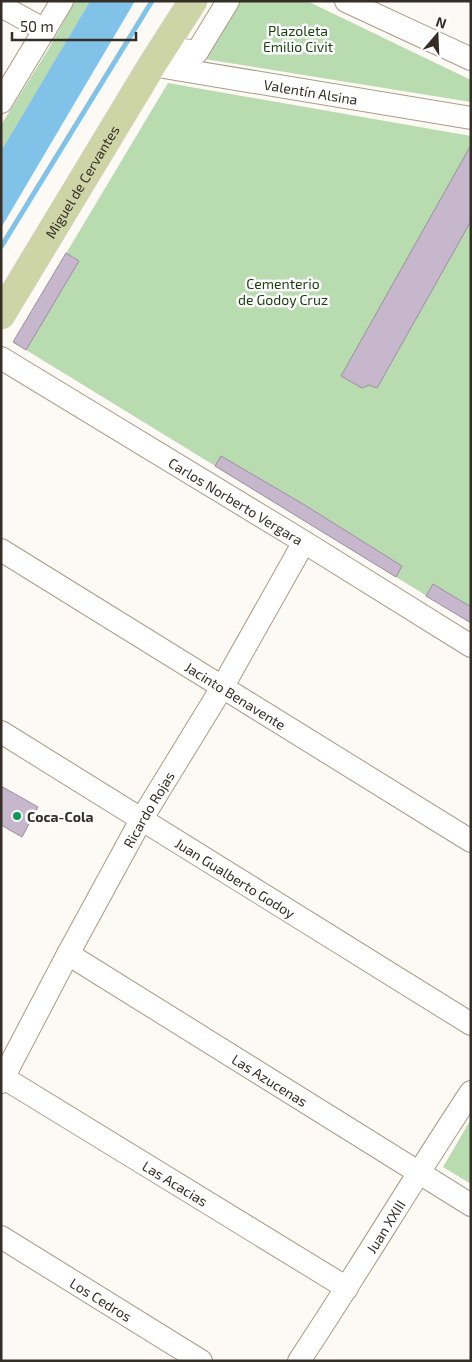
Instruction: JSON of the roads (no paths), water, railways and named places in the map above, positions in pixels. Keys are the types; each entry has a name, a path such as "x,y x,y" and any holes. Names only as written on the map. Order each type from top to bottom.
{"main road":[{"name":"Miguel de Cervantes","path":"1,316 193,1"}],"street":[{"path":"1,102 62,1"},
{"path":"158,56 197,52 228,1"},
{"path":"346,1 471,60"},
{"path":"1,6 45,30"},
{"name":"Valentín Alsina","path":"158,56 471,118"},
{"name":"Carlos Norberto Vergara","path":"1,358 471,646"},
{"name":"Ricardo Rojas","path":"2,1080 140,820 223,686 304,542"},
{"name":"Jacinto Benavente","path":"1,550 471,841"},
{"name":"Juan Gualberto Godoy","path":"1,732 471,1024"},
{"name":"Las Azucenas","path":"68,954 471,1205"},
{"name":"Las Acacias","path":"2,1080 347,1288"},
{"name":"Juan XXIII","path":"299,1361 347,1288 417,1173 471,1092"},
{"name":"Los Cedros","path":"1,1238 201,1361"}],"water":[{"path":"90,1 135,1 1,228 1,151"}],"waterway":[{"path":"1,247 152,1"}],"place":[{"name":"Coca-Cola","path":"17,816"}],"park label":[{"name":"Plazoleta Emilio Civit","path":"298,38"},
{"name":"Cementerio de Godoy Cruz","path":"283,292"}]}
